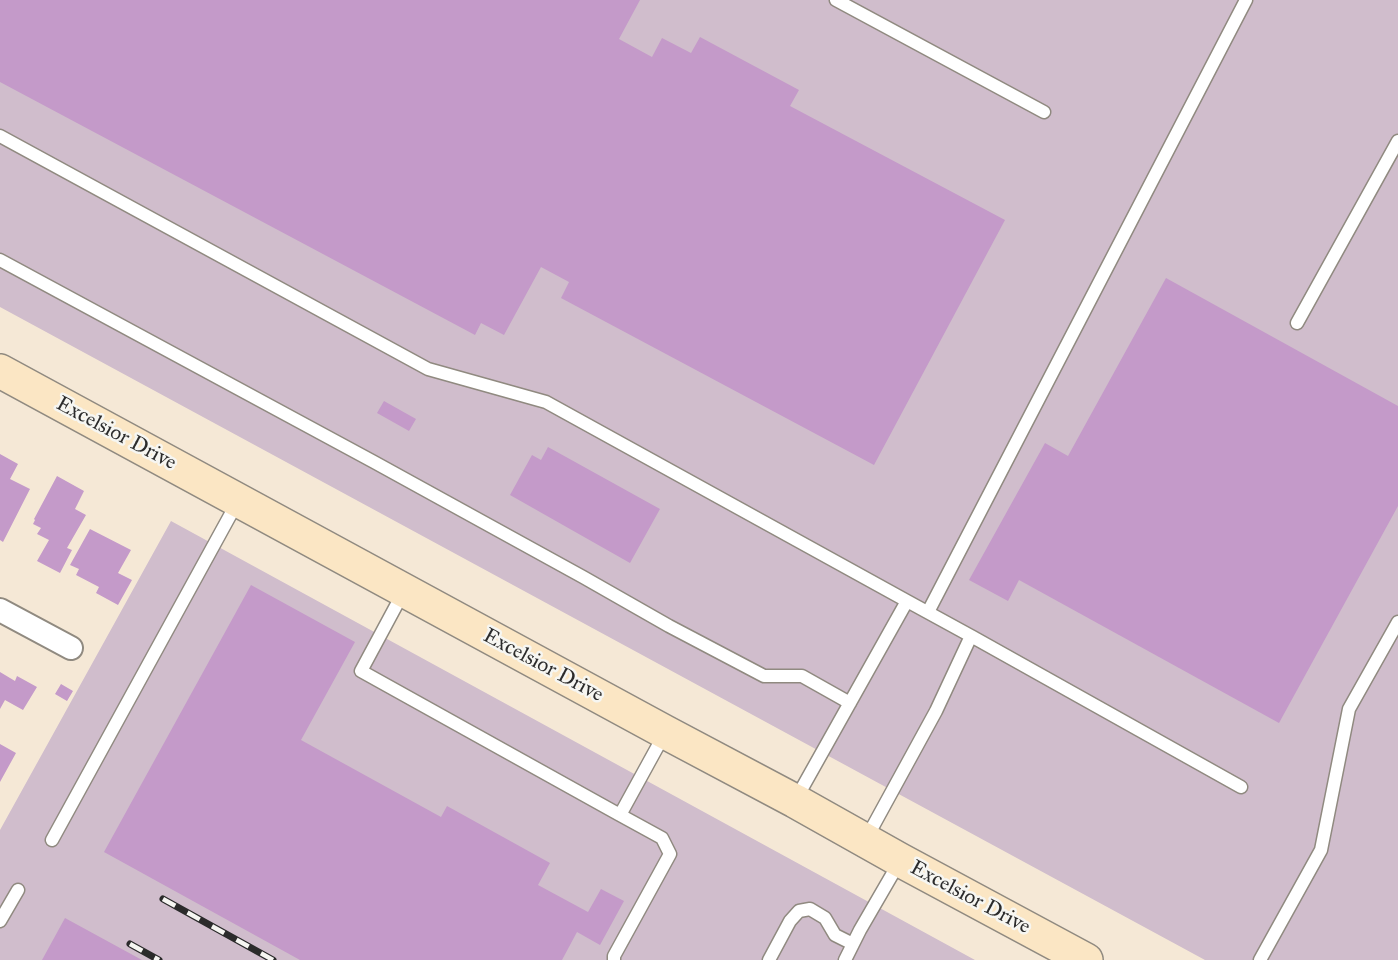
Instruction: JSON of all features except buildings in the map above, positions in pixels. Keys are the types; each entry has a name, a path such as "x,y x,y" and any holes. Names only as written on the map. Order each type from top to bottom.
{"main road":[{"name":"Excelsior Drive","path":"0,371 1086,960"}],"street":[{"path":"0,610 70,648"}],"lane":[{"path":"836,0 1044,112"},
{"path":"928,612 1246,0"},
{"path":"0,136 428,369 546,402 1241,787"},
{"path":"1297,323 1398,141"},
{"path":"0,260 764,676 802,676 850,703"},
{"path":"52,840 238,500"},
{"path":"404,591 361,671 662,838 670,854 618,947 614,960"},
{"path":"795,801 907,601"},
{"path":"1260,960 1321,850 1349,709 1398,622"},
{"path":"866,840 936,711 971,636"},
{"path":"620,815 665,732"},
{"path":"845,960 900,860"},
{"path":"0,921 18,890"},
{"path":"769,960 790,921 799,911 810,909 825,918 836,934 853,944"}],"shaded area":[{"path":"0,0 1398,0 1398,960 1205,960 0,307"},
{"path":"171,521 975,960 0,960 0,830"}],"railway":[{"path":"163,899 273,960"},
{"path":"130,944 159,960"}]}
